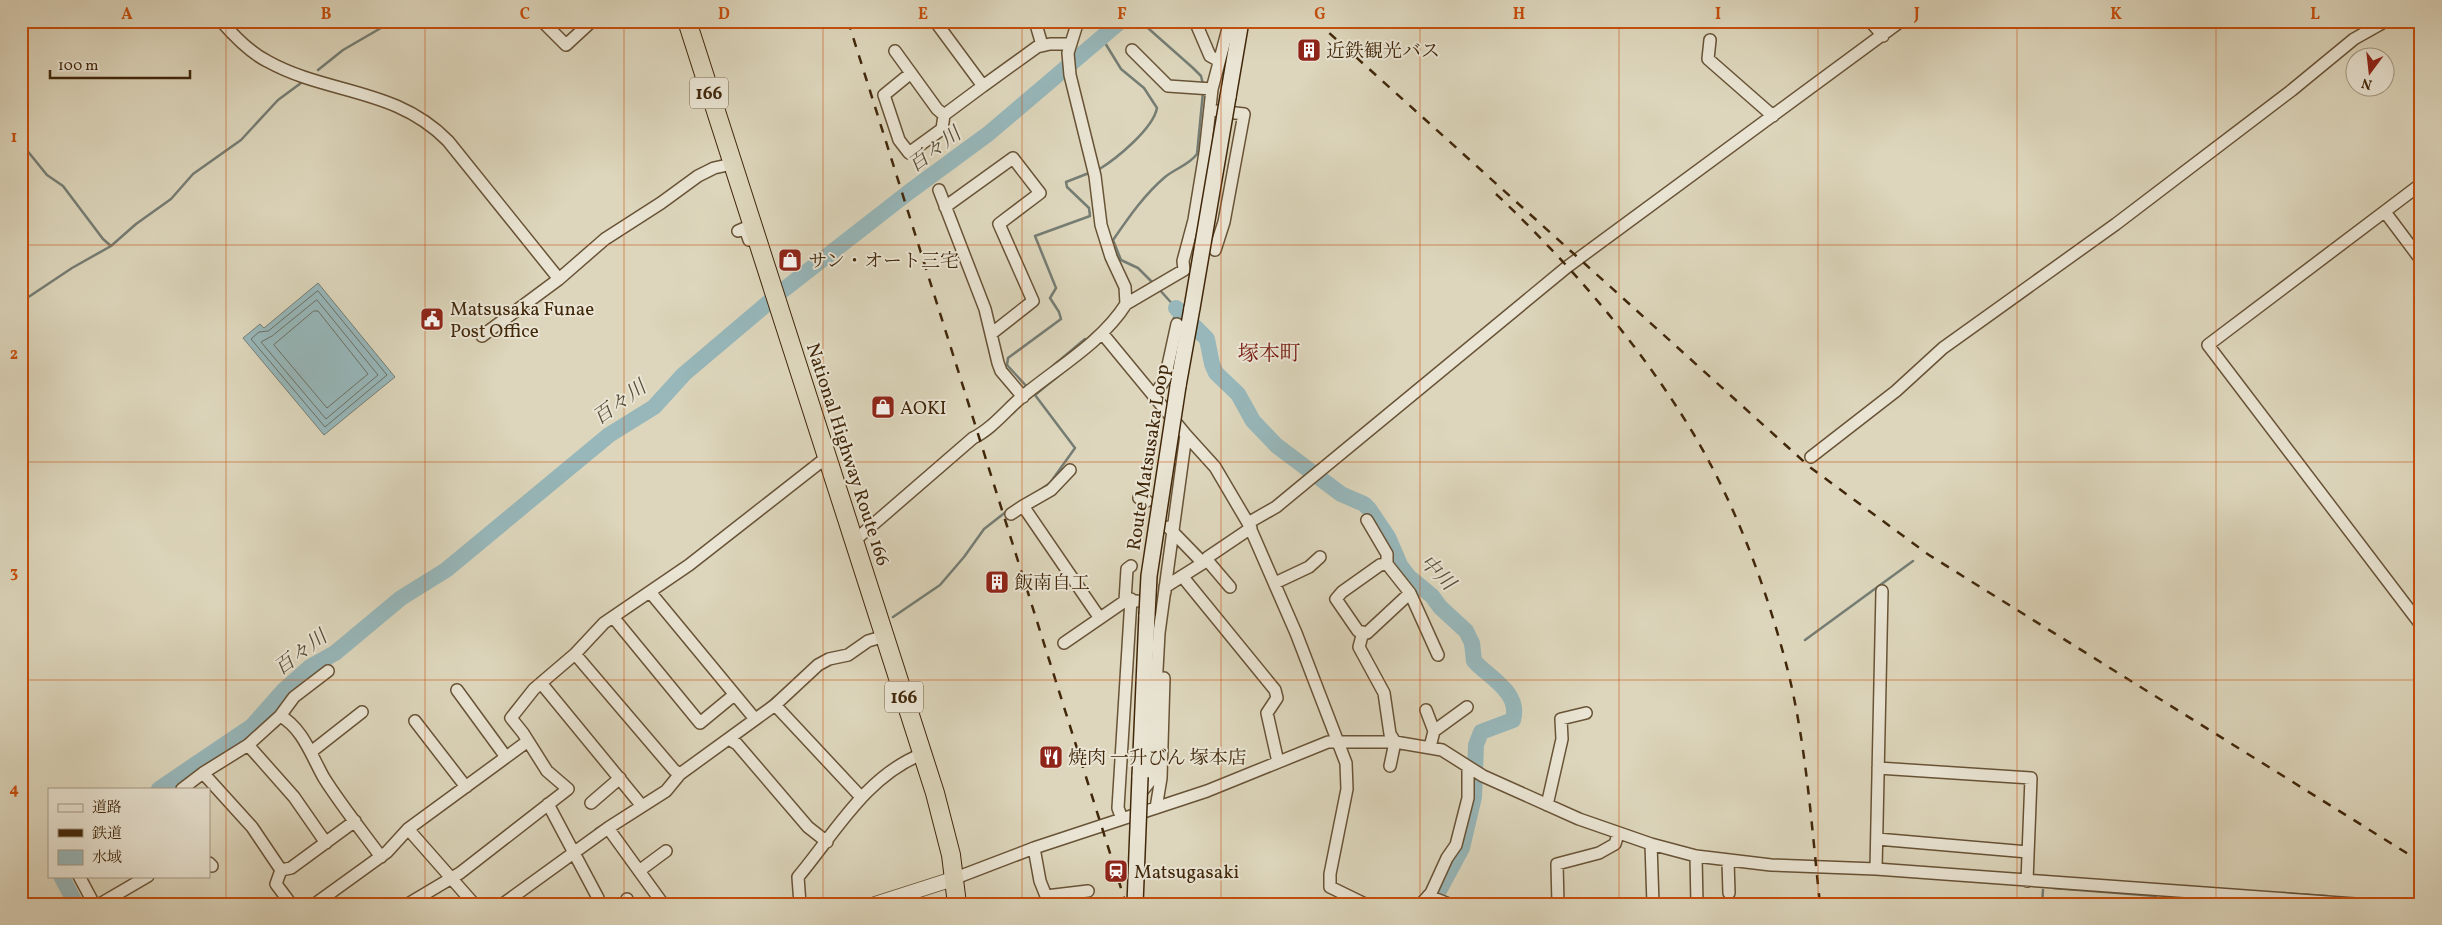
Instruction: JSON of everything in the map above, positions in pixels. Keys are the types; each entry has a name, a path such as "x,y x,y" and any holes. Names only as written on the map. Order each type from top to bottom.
{"highway":[{"name":"National Highway Route 166","path":"687,21 922,754 943,823 957,904"}],"main road":[{"name":"Route Matsusaka Loop","path":"1135,904 1150,576 1178,386 1242,21"}],"street":[{"path":"220,21 247,48 267,62 288,71 392,103 427,121 452,146 559,279"},
{"path":"542,21 566,45 592,21"},
{"path":"935,21 983,86"},
{"path":"1036,21 1042,46"},
{"path":"1078,21 1069,57 1070,75 1095,176 1092,211 1127,294 1126,304"},
{"path":"1195,21 1210,56 1220,61"},
{"path":"854,541 1028,392 1102,333 1126,304 1184,270 1183,261 1194,220 1209,109 1206,88 1220,61 1230,21"},
{"path":"1870,21 1883,36"},
{"path":"1811,456 1896,391 1943,348 2124,218 2264,112 2354,38 2386,21"},
{"path":"1165,586 1205,562 1208,557 1276,507 1567,267 1883,36 1896,23"},
{"path":"1710,40 1708,59 1773,116"},
{"path":"911,73 884,95 898,140 909,153 942,129 944,115 1037,46 1071,44"},
{"path":"1132,50 1168,86 1206,88"},
{"path":"895,51 936,109 944,115"},
{"path":"1209,109 1244,114 1224,222 1215,250"},
{"path":"945,207 1014,158 1040,193 999,224 1033,301 991,334"},
{"path":"482,336 559,279 605,240 698,176 714,168 732,164"},
{"path":"2421,184 2208,345 2421,625"},
{"path":"939,190 985,309 1001,371 1028,392"},
{"path":"2385,212 2421,260"},
{"path":"738,231 745,228 753,252 770,278"},
{"path":"1154,396 1165,379 1177,324"},
{"path":"1102,333 1186,435 1215,467 1250,525 1276,583 1346,763 1347,788 1330,874 1330,887 1365,904"},
{"path":"1139,796 1151,780 1169,528 1186,435"},
{"path":"408,904 452,878 568,789 547,770 511,718 515,710 541,683 575,654 613,617 689,565 826,456"},
{"path":"1011,514 1051,490 1070,470"},
{"path":"1022,506 1099,617"},
{"path":"1367,520 1387,554 1387,564 1410,593 1438,656"},
{"path":"1169,528 1230,587"},
{"path":"1276,583 1309,567 1320,557"},
{"path":"1387,564 1380,565 1342,592 1336,599 1358,631 1367,633 1410,593"},
{"path":"1122,819 1118,808 1128,600 1127,569 1130,566"},
{"path":"1182,576 1275,690 1277,698 1267,713 1278,762"},
{"path":"1156,808 1161,778 1165,586"},
{"path":"1876,870 1882,591"},
{"path":"650,592 752,716"},
{"path":"1064,643 1099,617 1128,600 1163,607"},
{"path":"613,617 700,723 734,695"},
{"path":"1363,632 1359,646 1384,693 1390,734 1395,742 1390,766"},
{"path":"508,902 576,856 599,834 666,790 680,774 729,739 752,716 775,705 818,664 829,659 848,655 868,641 885,636"},
{"path":"575,654 674,770 680,774"},
{"path":"183,788 248,745 280,716 294,697 328,671"},
{"path":"541,683 642,806"},
{"path":"457,690 506,757"},
{"path":"775,705 860,796"},
{"path":"1434,730 1467,707"},
{"path":"1426,710 1434,730 1430,747"},
{"path":"311,752 362,712"},
{"path":"1547,805 1562,739 1560,719 1586,712"},
{"path":"280,716 290,721 311,752 324,778 381,857"},
{"path":"415,721 466,787"},
{"path":"729,739 737,744 808,828 827,842"},
{"path":"315,904 381,857 408,829 528,741"},
{"path":"875,904 953,879 1034,848 1156,808 1328,742 1395,742 1430,747 1449,754 1483,776 1547,805 1618,834 1696,856 1771,865 1876,870 2355,904"},
{"path":"248,745 294,797 326,843"},
{"path":"800,904 798,877 827,842 860,796 906,760 922,754"},
{"path":"1449,904 1425,900 1456,845 1468,798 1469,768"},
{"path":"1878,768 2031,778 2026,881"},
{"path":"203,774 252,828 281,870"},
{"path":"591,803 620,778"},
{"path":"548,804 598,898"},
{"path":"281,870 291,868 355,821"},
{"path":"408,829 474,904"},
{"path":"599,834 639,871 663,904"},
{"path":"1558,904 1558,864 1599,852 1615,844 1618,834"},
{"path":"1877,839 2028,852"},
{"path":"1651,844 1652,904"},
{"path":"1034,848 1040,882 1046,896 1088,891"},
{"path":"639,871 666,850"},
{"path":"1696,856 1697,904"},
{"path":"1728,861 1729,893"},
{"path":"281,870 276,884 290,904"},
{"path":"80,878 94,904"},
{"path":"100,904 145,878"}],"water":[{"path":"318,283 395,377 324,435 243,338 260,324 264,328"}],"waterway":[{"path":"318,70 343,50 393,21"},
{"name":"百々川","path":"160,788 252,726 283,691 310,667 335,653 401,598 446,570 609,435 654,407 684,374 782,291 909,192 988,134 1121,21"},
{"path":"1140,21 1193,68 1201,76 1203,84"},
{"path":"1098,170 1133,143 1149,125 1157,108 1144,88 1121,69 1102,38"},
{"path":"21,302 72,268 111,246 136,224 171,199 193,174 241,140 278,100 301,83"},
{"path":"1154,284 1138,268 1121,260 1113,240 1150,191 1165,177 1190,161 1197,154 1203,92"},
{"path":"21,143 47,175 63,186 103,239 111,246"},
{"path":"1029,389 1007,365 1008,358 1061,319 1050,298 1056,288 1035,236 1090,216 1089,208 1067,187 1066,182 1089,173"},
{"path":"1158,288 1176,308 1173,322"},
{"name":"中川","path":"1176,308 1207,339 1212,364 1216,373 1238,394 1253,421 1277,446 1341,494 1364,504 1369,509 1388,537 1400,565 1409,577 1432,596 1440,607 1466,631 1472,643 1474,661 1502,686 1512,701 1514,710 1513,720 1481,732 1476,745 1474,797 1462,848 1434,900"},
{"path":"1054,365 1085,339"},
{"path":"1037,492 1050,483 1075,448 1035,395 1058,376"},
{"path":"893,617 940,585 964,557 984,529 1007,511"},
{"path":"1805,640 1913,561"},
{"path":"767,704 776,696"},
{"path":"596,833 596,829 603,825"},
{"name":"百々川","path":"62,878 76,904"},
{"path":"2053,888 2156,896"},
{"path":"2042,904 2043,890"},
{"path":"2283,893 2327,896"}],"railway":[{"path":"848,21 1126,904"},
{"path":"1316,21 1811,468 1929,555 2421,862"},
{"path":"1496,194 1551,248 1627,337 1672,400 1693,433 1722,486 1757,570 1784,656 1803,748 1820,904"}],"place":[{"name":"近鉄観光バス","path":"1309,50"},
{"name":"サン・オート三宅","path":"790,260"},
{"name":"Matsusaka Funae Post Office","path":"432,319"},
{"name":"AOKI","path":"883,407"},
{"name":"飯南自工","path":"997,582"},
{"name":"焼肉 一升びん 塚本店","path":"1051,757"},
{"name":"Matsugasaki","path":"1116,871"}],"district":[{"name":"塚本町","path":"1269,353"}]}
